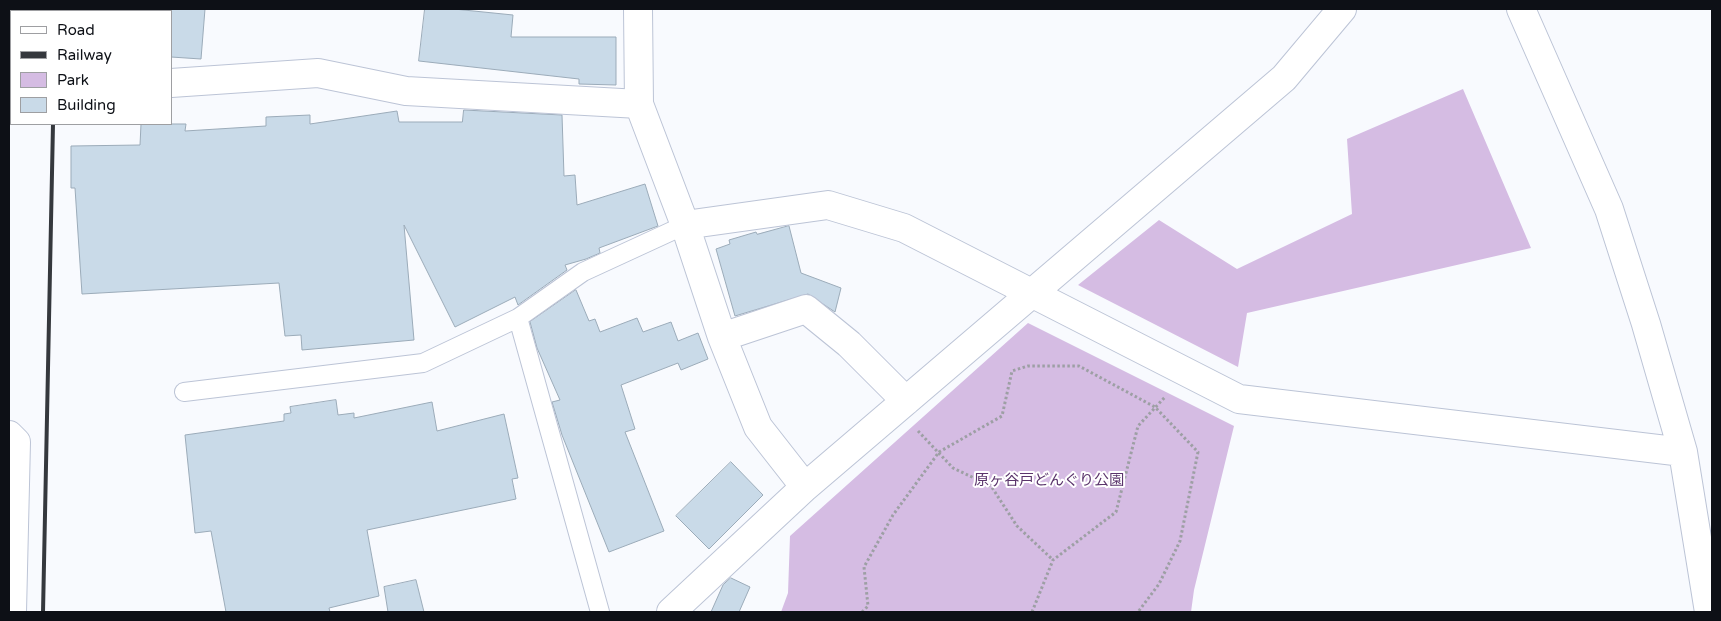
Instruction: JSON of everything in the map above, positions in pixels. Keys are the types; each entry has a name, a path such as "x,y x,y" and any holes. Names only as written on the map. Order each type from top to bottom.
{"street":[{"path":"638,9 639,104 685,224 722,338 758,427 805,487"},
{"path":"671,612 805,487 1284,78 1342,9"},
{"path":"1521,9 1609,209 1683,452 1706,553 1709,612"},
{"path":"172,83 318,73 406,91 639,104"},
{"path":"685,224 828,205 904,228 1239,399 1683,452"},
{"path":"722,338 806,309 849,344 906,401"},
{"path":"9,435 16,442 12,612"}],"lane":[{"path":"184,392 423,363 518,318 583,272 685,224"},
{"path":"518,318 600,612"}],"path":[{"path":"862,612 868,606 864,567 893,516 939,452 1002,416 1012,371 1028,366 1079,366 1155,407 1198,452 1180,541 1158,584 1138,612"},
{"path":"1032,612 1053,560 1116,512 1138,426 1187,372"},
{"path":"939,452 954,468 991,486 1017,526 1053,560"}],"green space":[{"path":"1463,89 1531,248 1247,313 1238,367 1078,285 1159,220 1237,269 1352,214 1347,139"},
{"name":"原ヶ谷戸どんぐり公園","path":"1028,323 1234,426 1194,590 1191,612 781,612 788,593 790,536"}],"building":[{"path":"205,9 201,59 172,57 171,10"},
{"path":"425,9 454,9 513,15 511,37 616,37 616,85 579,84 579,79 419,61"},
{"path":"464,110 562,115 564,176 575,175 577,205 645,184 658,226 599,248 600,253 586,259 565,265 567,270 518,305 515,297 455,327 404,225 414,340 302,350 301,335 285,336 279,283 82,294 75,188 71,188 71,146 140,145 141,125 186,124 185,131 266,126 266,117 310,115 310,124 397,111 399,122 462,122"},
{"path":"789,226 801,273 841,288 835,312 808,294 735,316 716,249 730,244 729,240 756,232 757,234"},
{"path":"576,290 589,321 595,319 600,332 637,318 643,332 671,322 678,341 698,333 708,359 681,370 678,363 621,385 635,429 625,432 664,531 609,552 562,435 552,402 560,400 537,348 530,322"},
{"path":"336,400 338,415 354,413 354,418 432,402 437,431 504,414 518,478 512,479 516,499 367,530 379,596 329,608 330,612 226,612 211,531 195,533 185,435 284,421 284,414 291,413 290,407"},
{"path":"731,462 763,495 709,549 676,516"},
{"path":"731,578 750,587 739,612 711,612 723,585"},
{"path":"416,580 424,612 388,612 384,587"}],"railway":[{"path":"43,612 53,125"}]}
